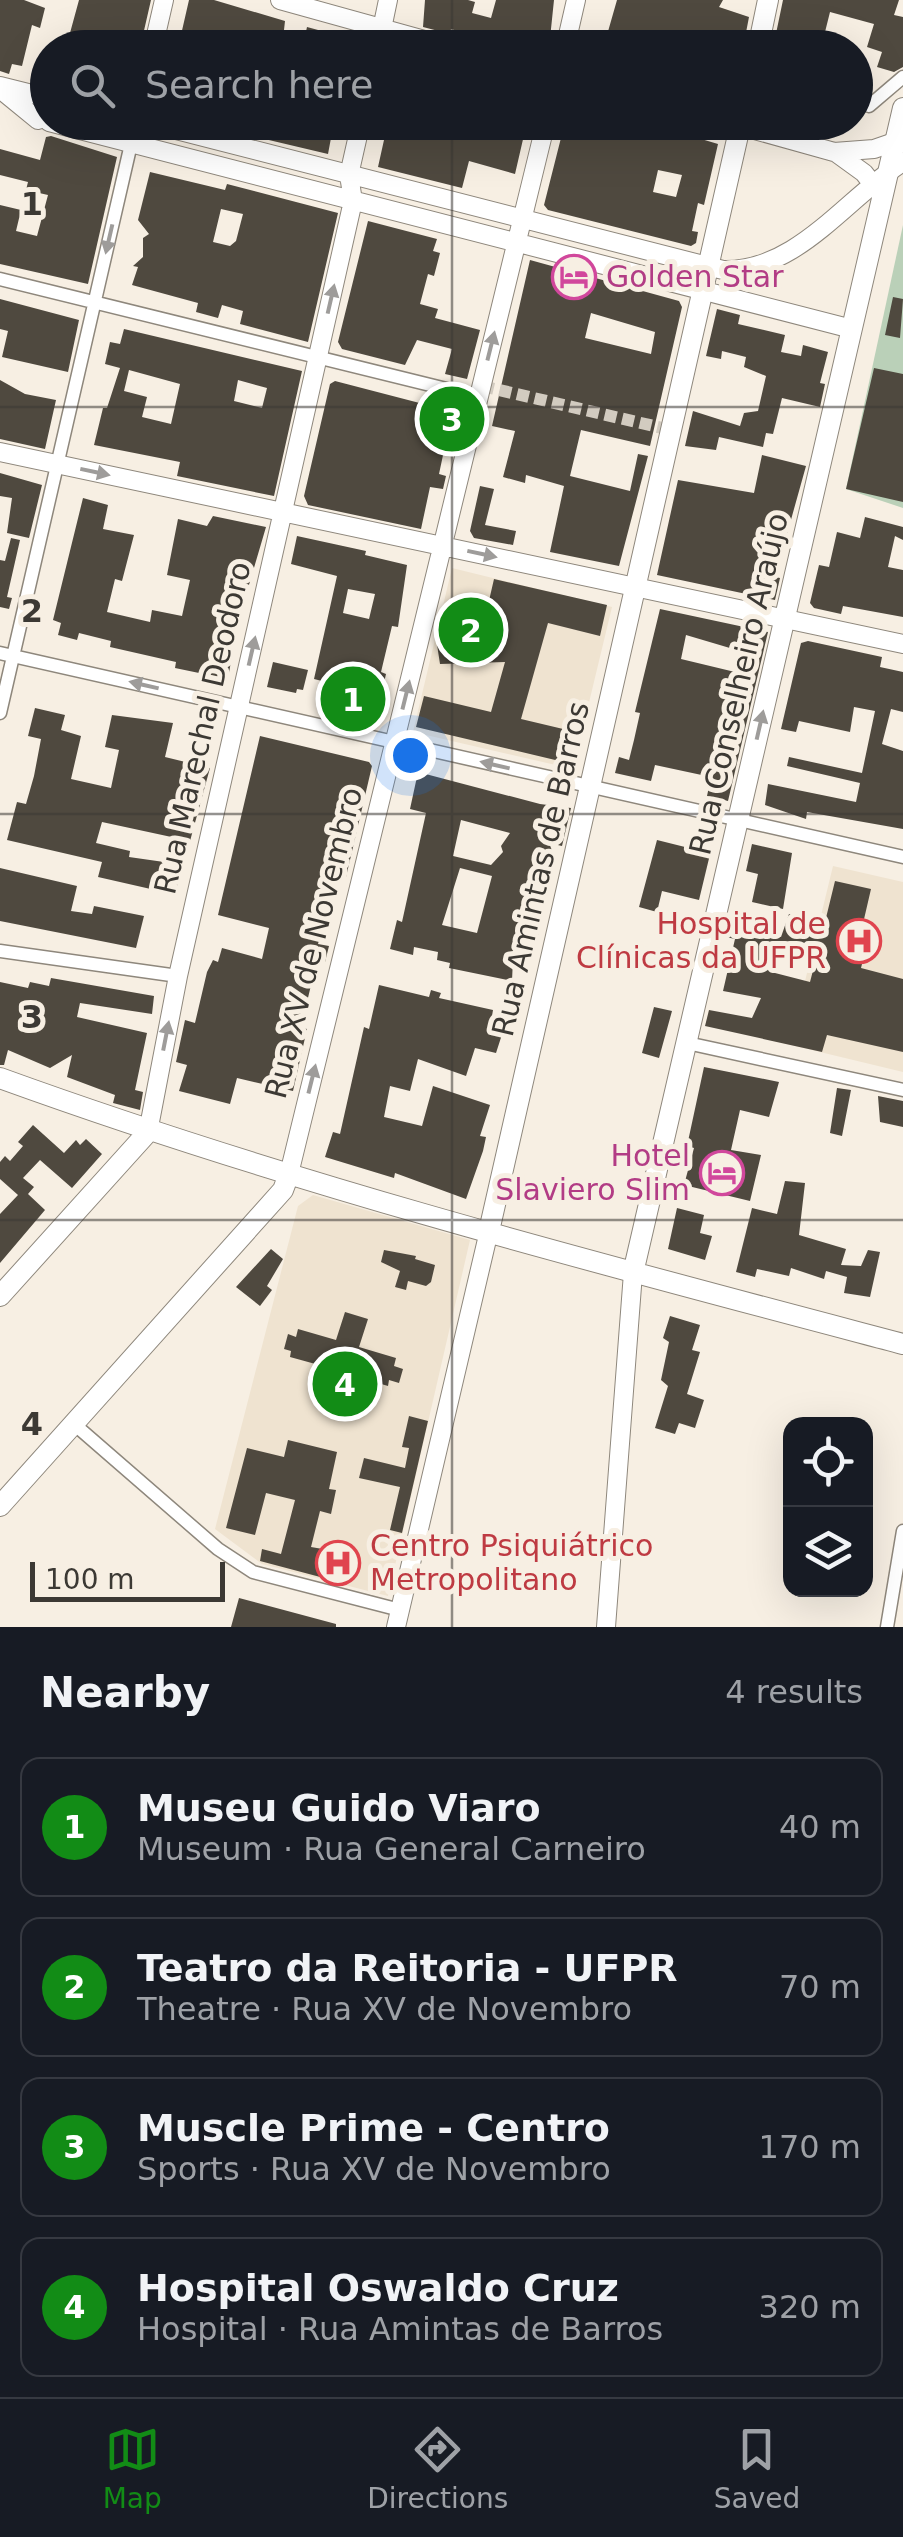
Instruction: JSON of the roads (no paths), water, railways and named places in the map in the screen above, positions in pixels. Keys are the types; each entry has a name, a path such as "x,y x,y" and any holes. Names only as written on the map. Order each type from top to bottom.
{"main road":[{"path":"157,30 164,0"},
{"path":"280,0 389,30"},
{"path":"382,28 388,0"},
{"path":"568,30 576,0"},
{"path":"762,30 768,0"},
{"path":"0,88 30,94"},
{"path":"0,88 30,111"},
{"name":"Rua Conselheiro Araújo","path":"634,1273 899,140 903,108"},
{"path":"0,110 30,118"},
{"path":"115,140 852,329"},
{"path":"131,144 132,140"},
{"path":"213,140 708,267 734,270 756,266 797,246 887,180 834,152 792,140"},
{"name":"Rua Marechal Deodoro","path":"148,1132 178,976 353,201 349,175 357,140"},
{"name":"Rua XV de Novembro","path":"0,1506 284,1190 542,140"},
{"name":"Rua Amintas de Barros","path":"398,1619 636,588 733,140"},
{"path":"834,152 874,149 899,140"},
{"path":"222,167 294,161"},
{"path":"621,244 637,274"},
{"path":"734,270 743,291 761,306"},
{"path":"0,452 903,644"},
{"path":"0,1078 148,1132 289,1174 634,1273 903,1344"},
{"path":"0,1296 148,1132"},
{"path":"606,1627 634,1273"}],"street":[{"path":"873,103 903,77"},
{"path":"0,713 7,654 57,464 131,144"},
{"path":"0,279 479,397"},
{"path":"7,654 903,857"},
{"path":"0,952 178,976"},
{"path":"687,1044 903,1090"},
{"path":"74,1424 218,1549 253,1572 398,1619"},
{"path":"886,1627 903,1531"}],"tunnel":[{"path":"482,386 671,430"}],"place":[{"name":"Golden Star","path":"574,277"},
{"name":"Muscle Prime - Centro","path":"452,419"},
{"name":"Teatro da Reitoria - UFPR","path":"471,630"},
{"name":"Museu Guido Viaro","path":"353,699"},
{"name":"Hospital de Clínicas da UFPR","path":"859,941"},
{"name":"Hotel Slaviero Slim","path":"722,1173"},
{"name":"Hospital Oswaldo Cruz","path":"345,1384"},
{"name":"Centro Psiquiátrico Metropolitano","path":"338,1563"}]}
